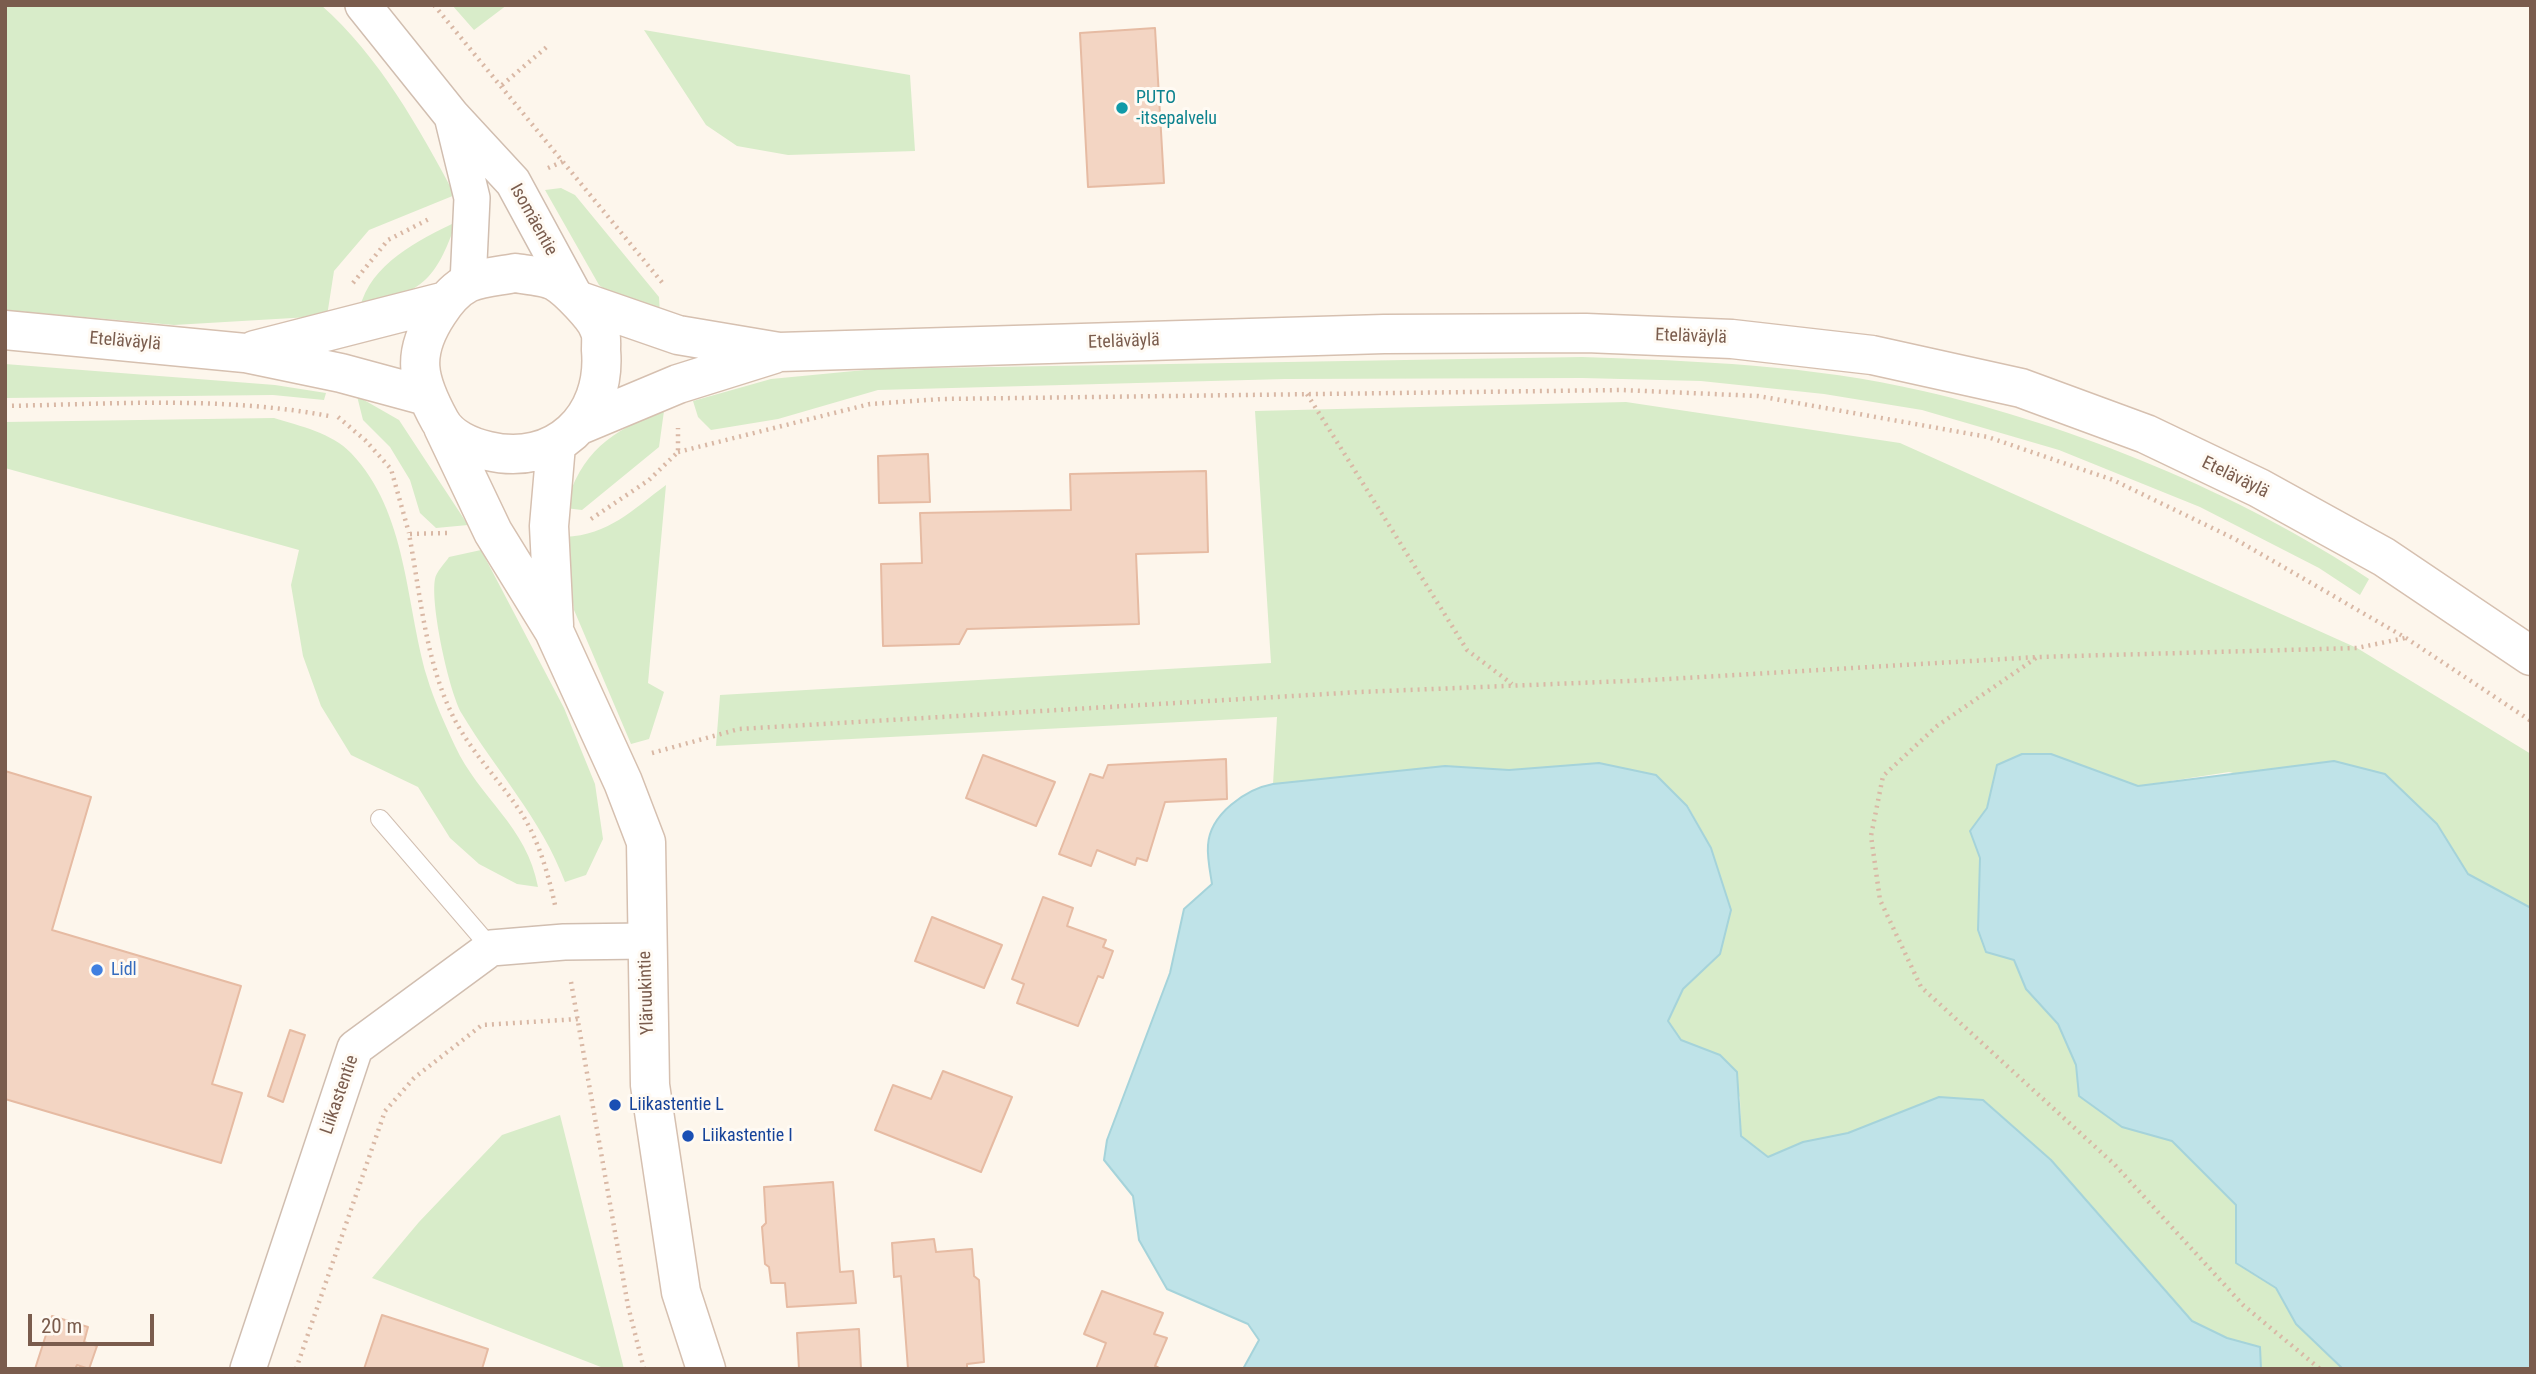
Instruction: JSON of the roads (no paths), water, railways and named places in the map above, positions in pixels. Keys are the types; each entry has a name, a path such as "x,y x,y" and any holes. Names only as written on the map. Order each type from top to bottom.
{"main road":[{"path":"515,273 555,281 577,300 599,328 603,368 597,398 568,435 525,455 508,456 469,447 435,412 420,369 422,337 457,292 515,273"},
{"name":"Eteläväylä","path":"245,353 342,328 457,292"},
{"name":"Eteläväylä","path":"577,300 678,335 779,352 1384,334 1586,333 1732,339 1872,355 2021,388 2146,434 2259,488 2384,557 2531,656"},
{"name":"Eteläväylä","path":"5,330 245,353 341,373 435,412"},
{"name":"Eteläväylä","path":"568,435 678,384 779,352"},
{"name":"Yläruukintie","path":"435,412 494,532 554,631 614,763 646,842 650,1085 681,1292 706,1369"},
{"name":"Yläruukintie","path":"554,631 549,526 568,435"}],"street":[{"name":"Isomäentie","path":"363,5 452,116 513,182 577,300"},
{"name":"Isomäentie","path":"452,116 472,198 457,292"},
{"path":"491,947 564,942 646,942"},
{"name":"Liikastentie","path":"248,1369 355,1048 491,947"}],"lane":[{"path":"380,819 491,947"}],"water":[{"path":"2022,754 2051,754 2138,786 2334,761 2385,774 2437,824 2468,874 2531,908 2531,1369 2343,1369 2296,1324 2276,1288 2236,1263 2236,1205 2172,1141 2122,1127 2079,1096 2076,1065 2058,1024 2026,989 2014,960 1986,952 1978,930 1980,858 1970,831 1987,808 1997,765"},
{"path":"1599,763 1656,775 1687,806 1711,848 1731,910 1720,954 1683,989 1668,1021 1681,1040 1720,1055 1737,1072 1741,1136 1768,1157 1803,1142 1848,1133 1939,1097 1983,1100 2051,1160 2192,1321 2227,1338 2260,1347 2261,1369 1243,1369 1259,1340 1248,1324 1167,1289 1139,1240 1133,1196 1104,1160 1107,1140 1170,973 1184,909 1212,884 1208,845 1215,823 1222,813 1241,797 1273,784 1445,766 1509,770"}],"place":[{"name":"PUTO -itsepalvelu","path":"1122,108"},
{"name":"Lidl","path":"97,970"},
{"name":"Liikastentie L","path":"615,1105"},
{"name":"Liikastentie I","path":"688,1136"}]}
